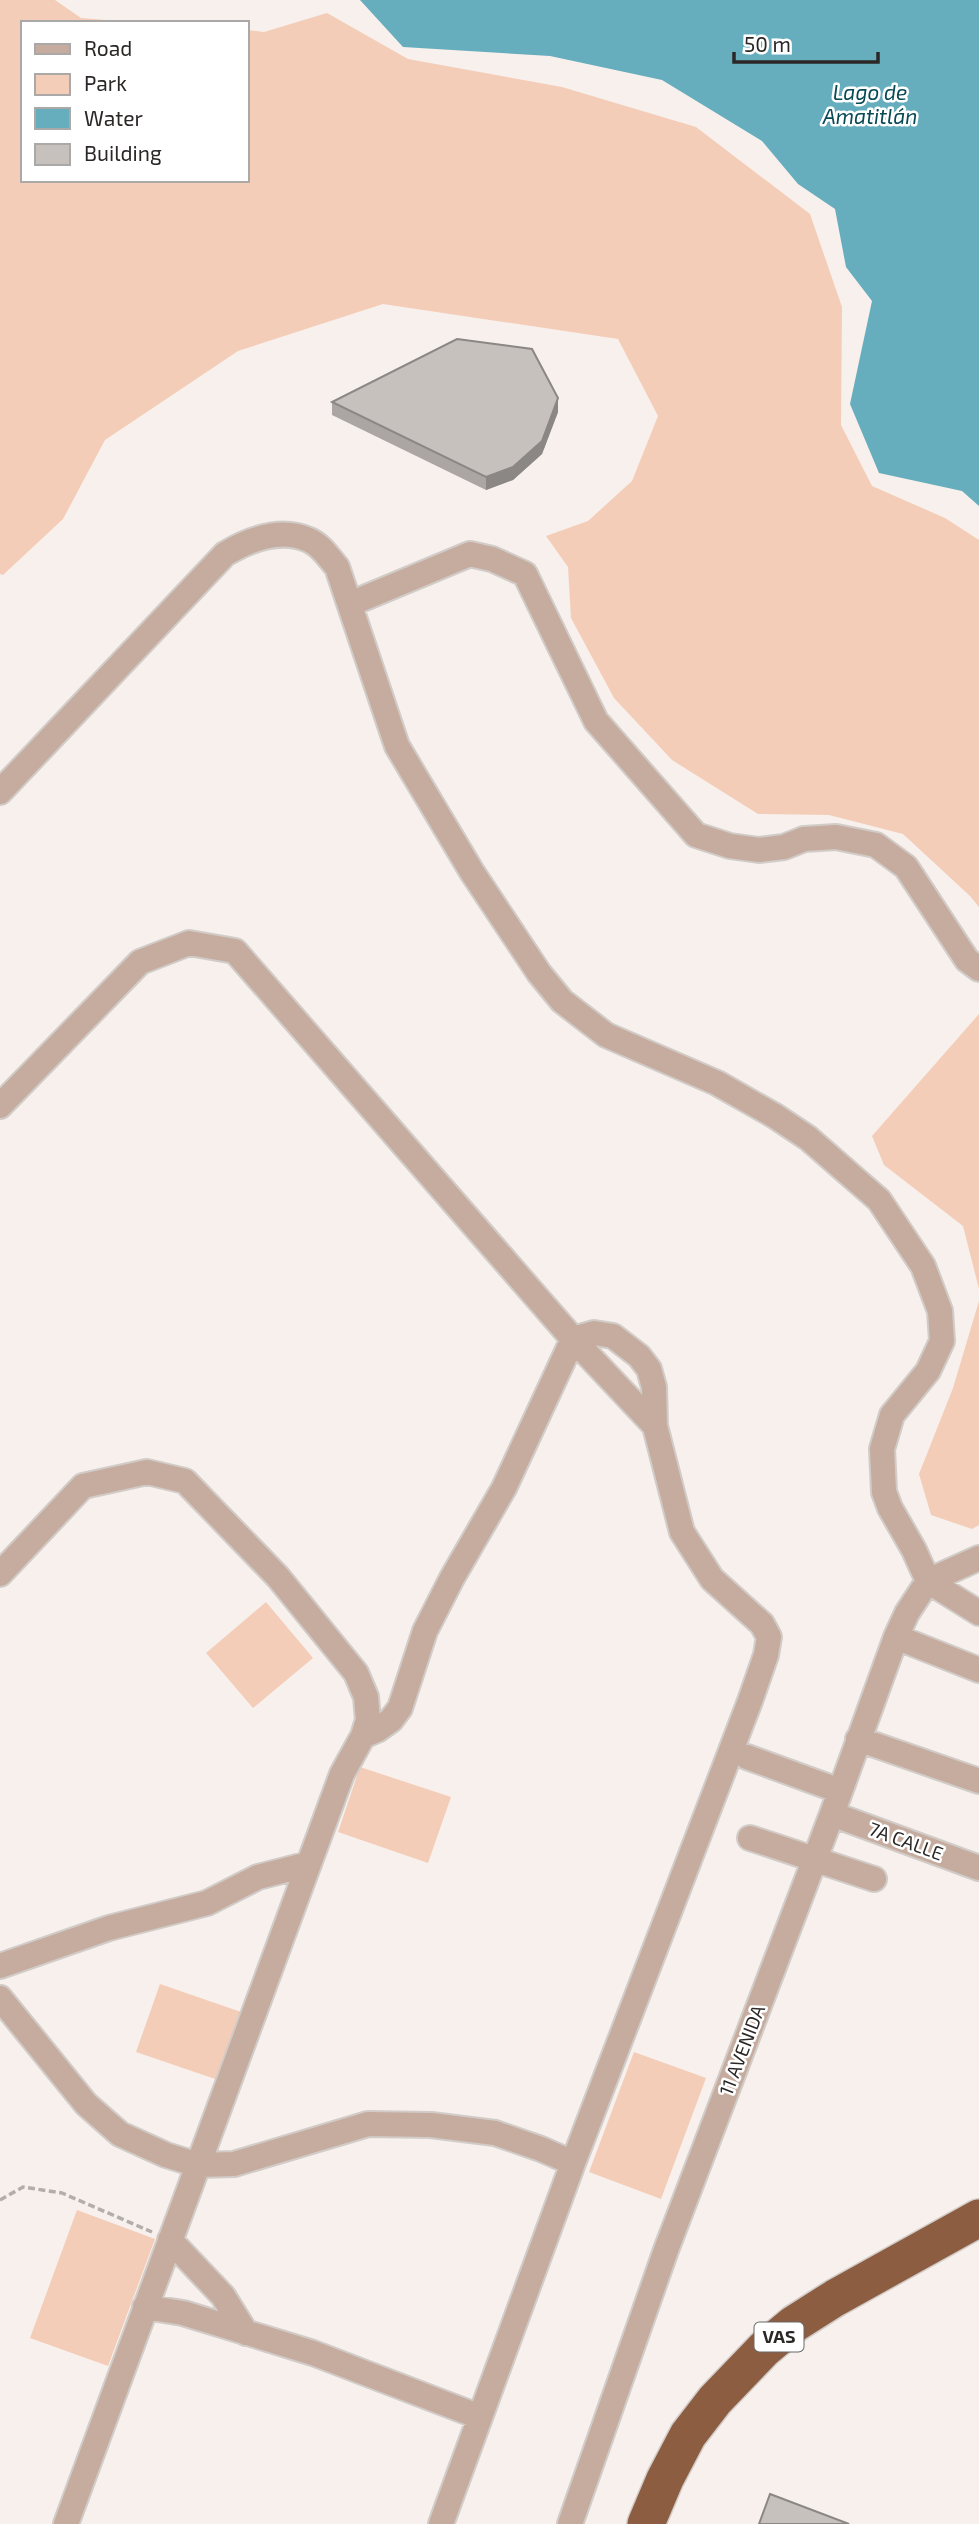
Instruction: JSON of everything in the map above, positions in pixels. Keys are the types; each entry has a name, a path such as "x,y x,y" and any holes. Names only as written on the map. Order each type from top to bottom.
{"highway":[{"name":"VAS","path":"646,2524 688,2435 715,2400 764,2349 794,2324 835,2298 979,2218"},
{"name":"VAS","path":"670,2524 690,2481 714,2442 762,2382 831,2327 979,2244"}],"street":[{"path":"0,792 225,554 243,543 265,536 284,535 310,540 337,567 397,746 410,770 472,873 539,973 562,1001 607,1035 717,1083 808,1138 878,1200 923,1266 940,1311 942,1341 928,1371 892,1415 882,1449 884,1492 928,1581 979,1613"},
{"path":"350,604 470,554 492,559 525,575 596,721 696,835 730,846 759,850 784,847 804,839 836,837 876,845 906,867 967,960 979,969"},
{"path":"0,1106 140,962 189,943 235,951 573,1339 655,1426"},
{"path":"363,1736 391,1720 400,1708 425,1631 504,1488 573,1339 594,1333 612,1336 639,1356 649,1369 655,1426 682,1532 712,1579 762,1624 769,1637 766,1655 750,1701 573,2163 441,2524"},
{"path":"0,1574 83,1486 146,1472 185,1480 278,1577 356,1673 366,1697 368,1720 363,1736 342,1774 66,2524"},
{"path":"928,1581 979,1558"},
{"name":"11 AVENIDA","path":"570,2524 666,2250 896,1637 907,1613 928,1581"},
{"path":"896,1637 979,1670"},
{"path":"859,1739 979,1781"},
{"name":"7A CALLE","path":"747,1757 836,1802 979,1868"},
{"path":"750,1838 874,1878"},
{"path":"0,1966 109,1928 207,1903 258,1877 309,1864"},
{"path":"0,1998 86,2104 120,2134 166,2155 198,2165 234,2164 368,2124 431,2125 495,2133 573,2163"},
{"path":"170,2240 223,2296 246,2333"},
{"path":"145,2307 183,2313 313,2353 480,2417"}],"path":[{"path":"0,2200 23,2187 62,2193 170,2240"}],"green space":[{"path":"0,0 55,0 81,18 118,21 21,21 21,182 248,182 248,30 264,32 327,13 408,59 562,87 696,127 810,214 842,307 841,425 872,486 945,518 979,540 979,907 903,834 829,815 758,814 672,760 614,698 571,618 568,567 546,536 588,521 632,481 658,416 618,339 383,304 238,351 105,440 63,519 3,575 0,574"},
{"path":"979,1014 979,1289 963,1226 884,1165 872,1136"},
{"path":"979,1301 979,1525 972,1529 931,1515 919,1474 953,1388"},
{"path":"266,1602 313,1658 253,1708 206,1653"},
{"path":"360,1767 451,1797 428,1863 338,1832"},
{"path":"160,1984 244,2013 221,2081 136,2052"},
{"path":"634,2052 706,2078 661,2199 589,2172"},
{"path":"77,2210 155,2239 108,2366 30,2338"}],"water":[{"name":"Lago de Amatitlán","path":"360,0 979,0 979,506 962,491 879,473 850,404 872,301 846,267 835,209 798,184 762,141 662,80 550,56 403,47"}],"building":[{"path":"457,339 532,349 558,398 542,441 513,467 486,477 332,402"},
{"path":"770,2494 849,2524 759,2524"}]}
